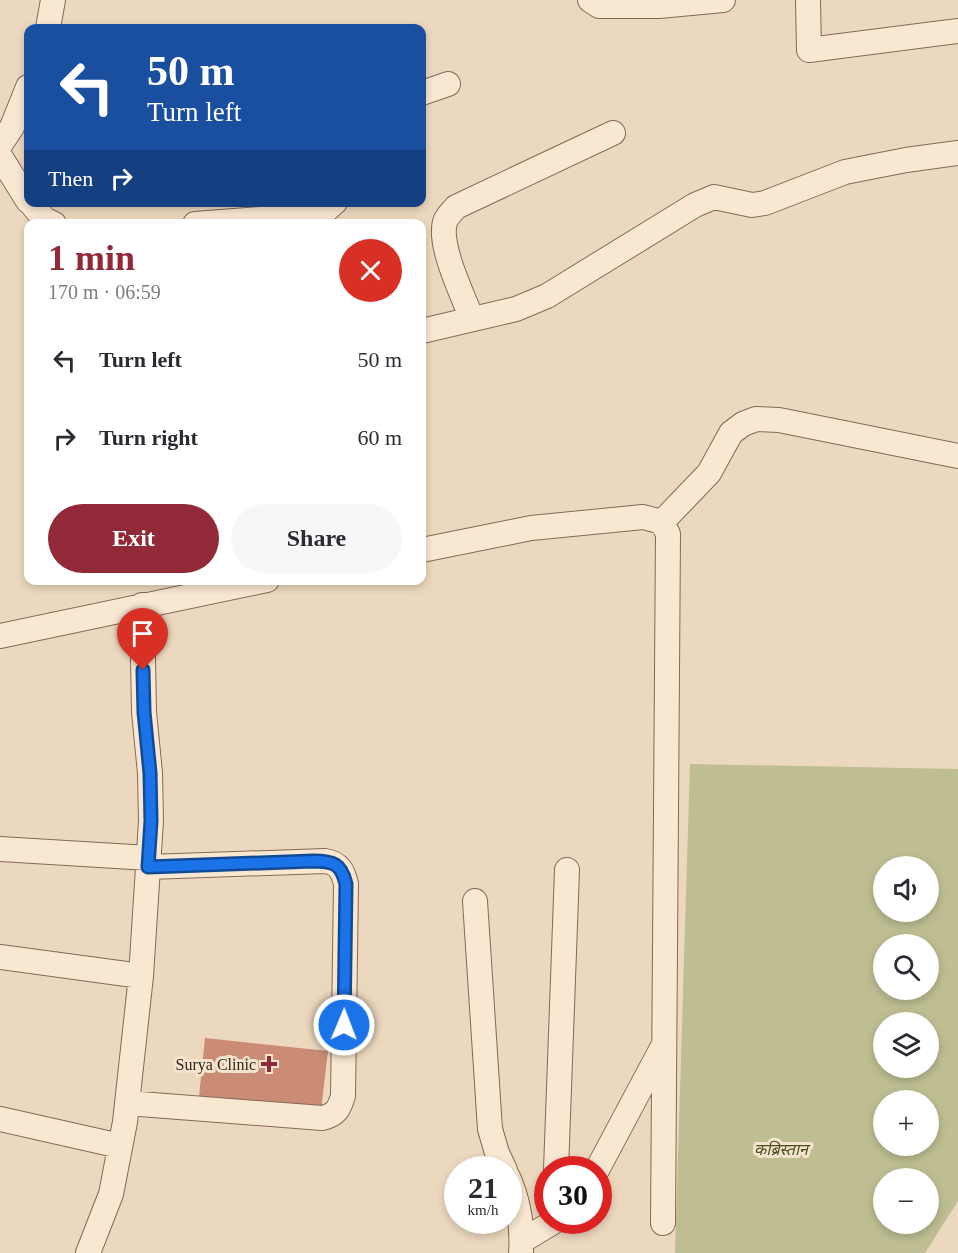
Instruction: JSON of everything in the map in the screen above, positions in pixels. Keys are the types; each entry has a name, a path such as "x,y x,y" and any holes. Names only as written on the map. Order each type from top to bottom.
{"street":[{"path":"49,24 53,0"},
{"path":"590,0 599,6 659,6 723,0"},
{"path":"808,0 809,50 958,31"},
{"path":"426,92 448,84"},
{"path":"0,146 12,127 24,97"},
{"path":"472,319 449,260 444,237 444,224 448,215 456,207 613,133"},
{"path":"426,330 516,309 548,296 696,205 714,197 752,206 765,204 846,172 958,153"},
{"path":"0,156 24,194"},
{"path":"33,207 44,219"},
{"path":"225,219 279,210 314,215 330,207"},
{"path":"662,522 709,473 730,433 742,424 756,419 779,420 958,456"},
{"path":"426,549 531,528 643,518 662,522"},
{"path":"662,522 668,534 663,1223"},
{"path":"0,636 223,585"},
{"path":"88,1253 111,1194 127,1103 141,976 151,821 150,773 144,712 142,605"},
{"path":"0,849 148,863 332,862 343,873 346,884 343,1096 339,1109 333,1115 322,1118 127,1103"},
{"path":"557,1156 567,870"},
{"path":"475,901 490,1129 499,1156"},
{"path":"0,957 141,976"},
{"path":"604,1156 664,1044"},
{"path":"0,1119 120,1146"},
{"path":"521,1247 538,1234"}],"green space":[{"name":"कब्रिस्तान","path":"690,764 958,769 958,1201 939,1231 939,1168 873,1168 873,1234 937,1234 925,1253 675,1253"}],"building":[{"path":"205,1038 328,1051 321,1111 199,1097"}],"place":[{"name":"Surya Clinic","path":"269,1064"}],"route":[{"path":"143,670 144,712 150,773 151,821 148,867 313,861 332,862 338,866 346,884 344,1025"}]}
